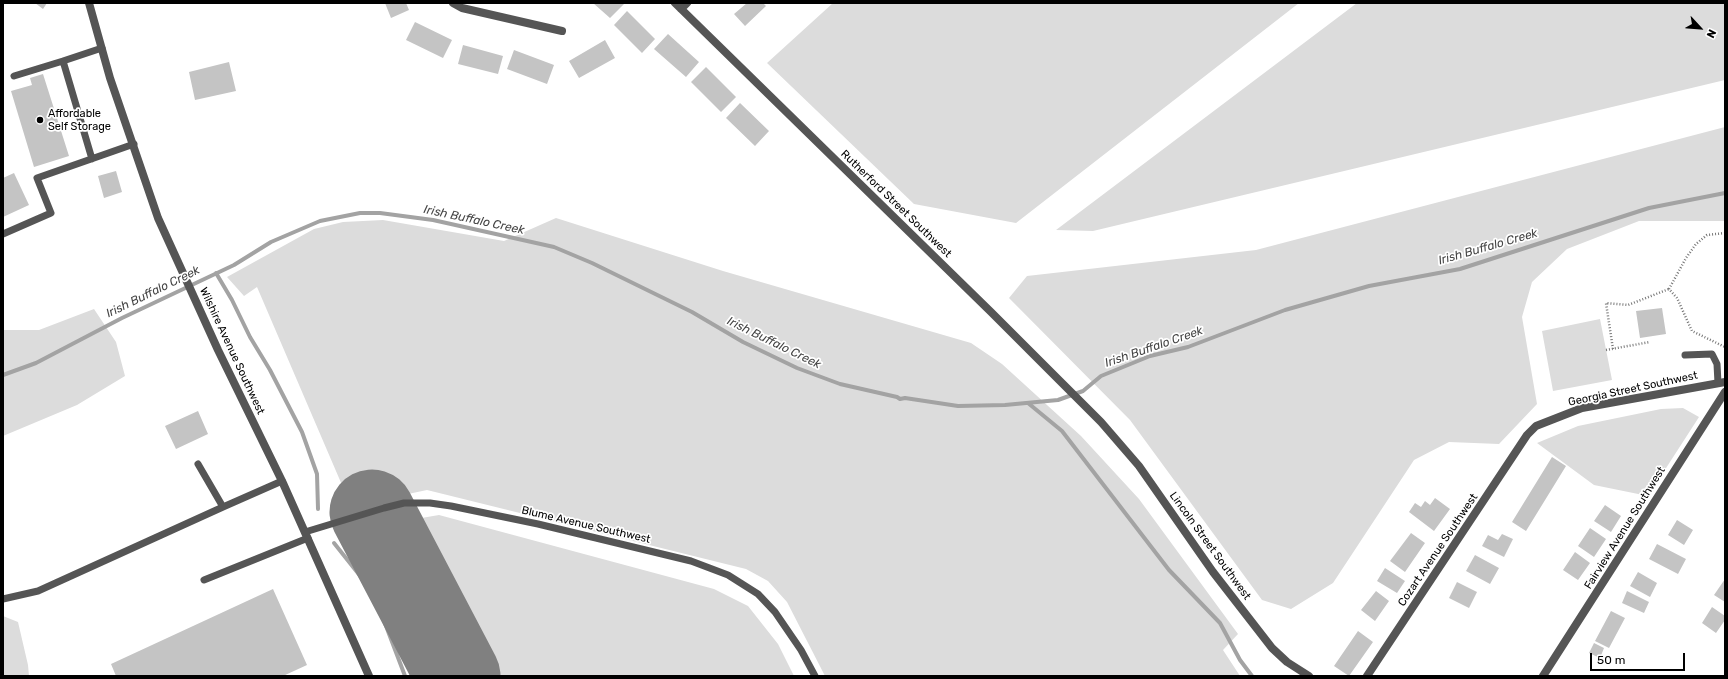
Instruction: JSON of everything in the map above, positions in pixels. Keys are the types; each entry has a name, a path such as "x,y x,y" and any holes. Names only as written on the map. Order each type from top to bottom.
{"street":[{"name":"Wilshire Avenue Southwest","path":"90,3 110,78 166,235 210,332 282,481 370,676"},
{"path":"453,3 462,8 562,31"},
{"name":"Rutherford Street Southwest","path":"674,3 1040,360 1101,422"},
{"path":"681,9 687,3"},
{"name":"Georgia Street Southwest","path":"1527,435 1536,426 1582,408 1722,383"},
{"name":"Fairview Avenue Southwest","path":"1543,676 1725,392"},
{"name":"Lincoln Street Southwest","path":"1101,422 1138,466 1214,572 1272,648 1287,662 1309,676"},
{"name":"Cozart Avenue Southwest","path":"1367,676 1527,435"}],"lane":[{"path":"14,76 102,48"},
{"path":"63,61 92,159"},
{"path":"3,234 51,213 37,178 134,144"},
{"path":"1685,355 1712,354 1717,364 1722,383"},
{"path":"198,464 222,507"},
{"path":"3,599 38,591 282,481"},
{"name":"Blume Avenue Southwest","path":"204,580 306,535 390,506 404,503 430,503 451,506 538,524 691,561 728,575 758,594 775,612 801,650 815,676"}],"path":[{"path":"1613,349 1606,303 1628,305 1669,289 1686,258 1696,244 1707,235 1725,233"},
{"path":"1669,289 1678,298 1692,331 1725,347"},
{"path":"1606,350 1650,342"}],"shaded area":[{"path":"833,3 1299,3 1016,223 914,204 767,63"},
{"path":"1357,3 1725,3 1725,80 1093,231 1056,230"},
{"path":"1725,127 1725,221 1639,221 1567,249 1532,282 1522,317 1537,404 1499,444 1449,442 1414,460 1333,583 1291,609 1262,600 1130,420 1009,298 1027,276 1256,250"},
{"path":"556,218 723,271 971,343 1002,364 1081,436 1139,499 1238,634 1223,650 1240,676 825,676 787,602 768,581 746,569 427,490 351,506 257,287 244,296 227,277 314,229 343,222 383,220 504,241"},
{"path":"94,309 116,342 125,376 77,405 3,436 3,330 39,330"},
{"path":"1600,319 1612,380 1553,391 1542,331"},
{"path":"1683,408 1699,417 1648,496 1594,485 1537,443 1578,426 1661,409"},
{"path":"439,515 714,589 748,606 778,644 794,676 480,676 398,522"},
{"path":"3,616 18,622 28,665 29,676 3,676"}],"building":[{"path":"35,3 47,3 43,9"},
{"path":"385,3 406,3 409,10 391,18"},
{"path":"593,3 623,3 624,4 610,18"},
{"path":"747,3 763,3 766,6 745,26 734,14"},
{"path":"627,11 655,39 642,53 614,25"},
{"path":"415,22 452,40 443,58 406,40"},
{"path":"668,34 699,62 686,77 654,49"},
{"path":"605,40 615,58 579,78 569,61"},
{"path":"463,45 503,56 498,74 458,64"},
{"path":"514,50 554,65 547,84 507,69"},
{"path":"229,62 236,91 195,100 189,72"},
{"path":"706,67 736,97 721,112 691,82"},
{"path":"43,74 69,156 34,167 11,91 32,85 30,78"},
{"path":"740,103 769,131 755,146 726,118"},
{"path":"116,171 122,192 104,198 98,176"},
{"path":"14,173 29,205 3,217 3,178"},
{"path":"1662,308 1666,334 1640,338 1636,311"},
{"path":"198,411 208,434 176,449 165,426"},
{"path":"1552,457 1566,466 1526,531 1512,522"},
{"path":"1435,498 1450,509 1434,531 1409,512 1415,503 1421,507 1425,501 1430,505"},
{"path":"1605,505 1621,516 1611,532 1594,521"},
{"path":"1677,520 1693,530 1684,545 1668,535"},
{"path":"1590,528 1606,539 1594,557 1578,546"},
{"path":"1411,533 1425,543 1405,572 1390,561"},
{"path":"1502,534 1513,539 1504,557 1482,546 1488,535 1498,540"},
{"path":"1657,544 1686,559 1678,574 1649,559"},
{"path":"1575,552 1590,563 1578,580 1563,570"},
{"path":"1475,555 1499,568 1490,584 1466,571"},
{"path":"1385,568 1405,581 1397,593 1377,581"},
{"path":"1638,572 1657,583 1650,597 1630,586"},
{"path":"1725,579 1725,602 1714,595"},
{"path":"1457,582 1477,592 1469,608 1449,598"},
{"path":"273,589 307,665 283,676 116,676 111,664"},
{"path":"1376,591 1389,601 1375,621 1361,610"},
{"path":"1627,591 1649,602 1644,613 1622,603"},
{"path":"1712,607 1725,616 1725,620 1716,633 1702,623"},
{"path":"1611,611 1625,618 1609,648 1595,641"},
{"path":"1358,631 1373,642 1349,676 1334,666"},
{"path":"1594,643 1604,648 1600,658 1589,653"}],"waterway":[{"name":"Irish Buffalo Creek","path":"3,375 36,363 122,318 234,265 271,242 320,221 360,213 380,213 433,220 554,247 592,263 692,312 743,342 797,368 840,384 897,397 900,399 905,398 958,406 1005,405 1058,400 1083,391 1101,376 1150,356 1188,347 1285,310 1369,286 1460,269 1649,208 1725,193"},
{"path":"216,273 232,300 250,337 270,370 302,432 317,474 318,509"},
{"path":"1028,403 1062,431 1169,570 1220,623 1240,660 1252,676"},
{"path":"334,543 365,582 383,618 405,676"}],"runway":[{"path":"372,512 458,676"}],"place":[{"name":"Affordable Self Storage","path":"40,120"}]}
